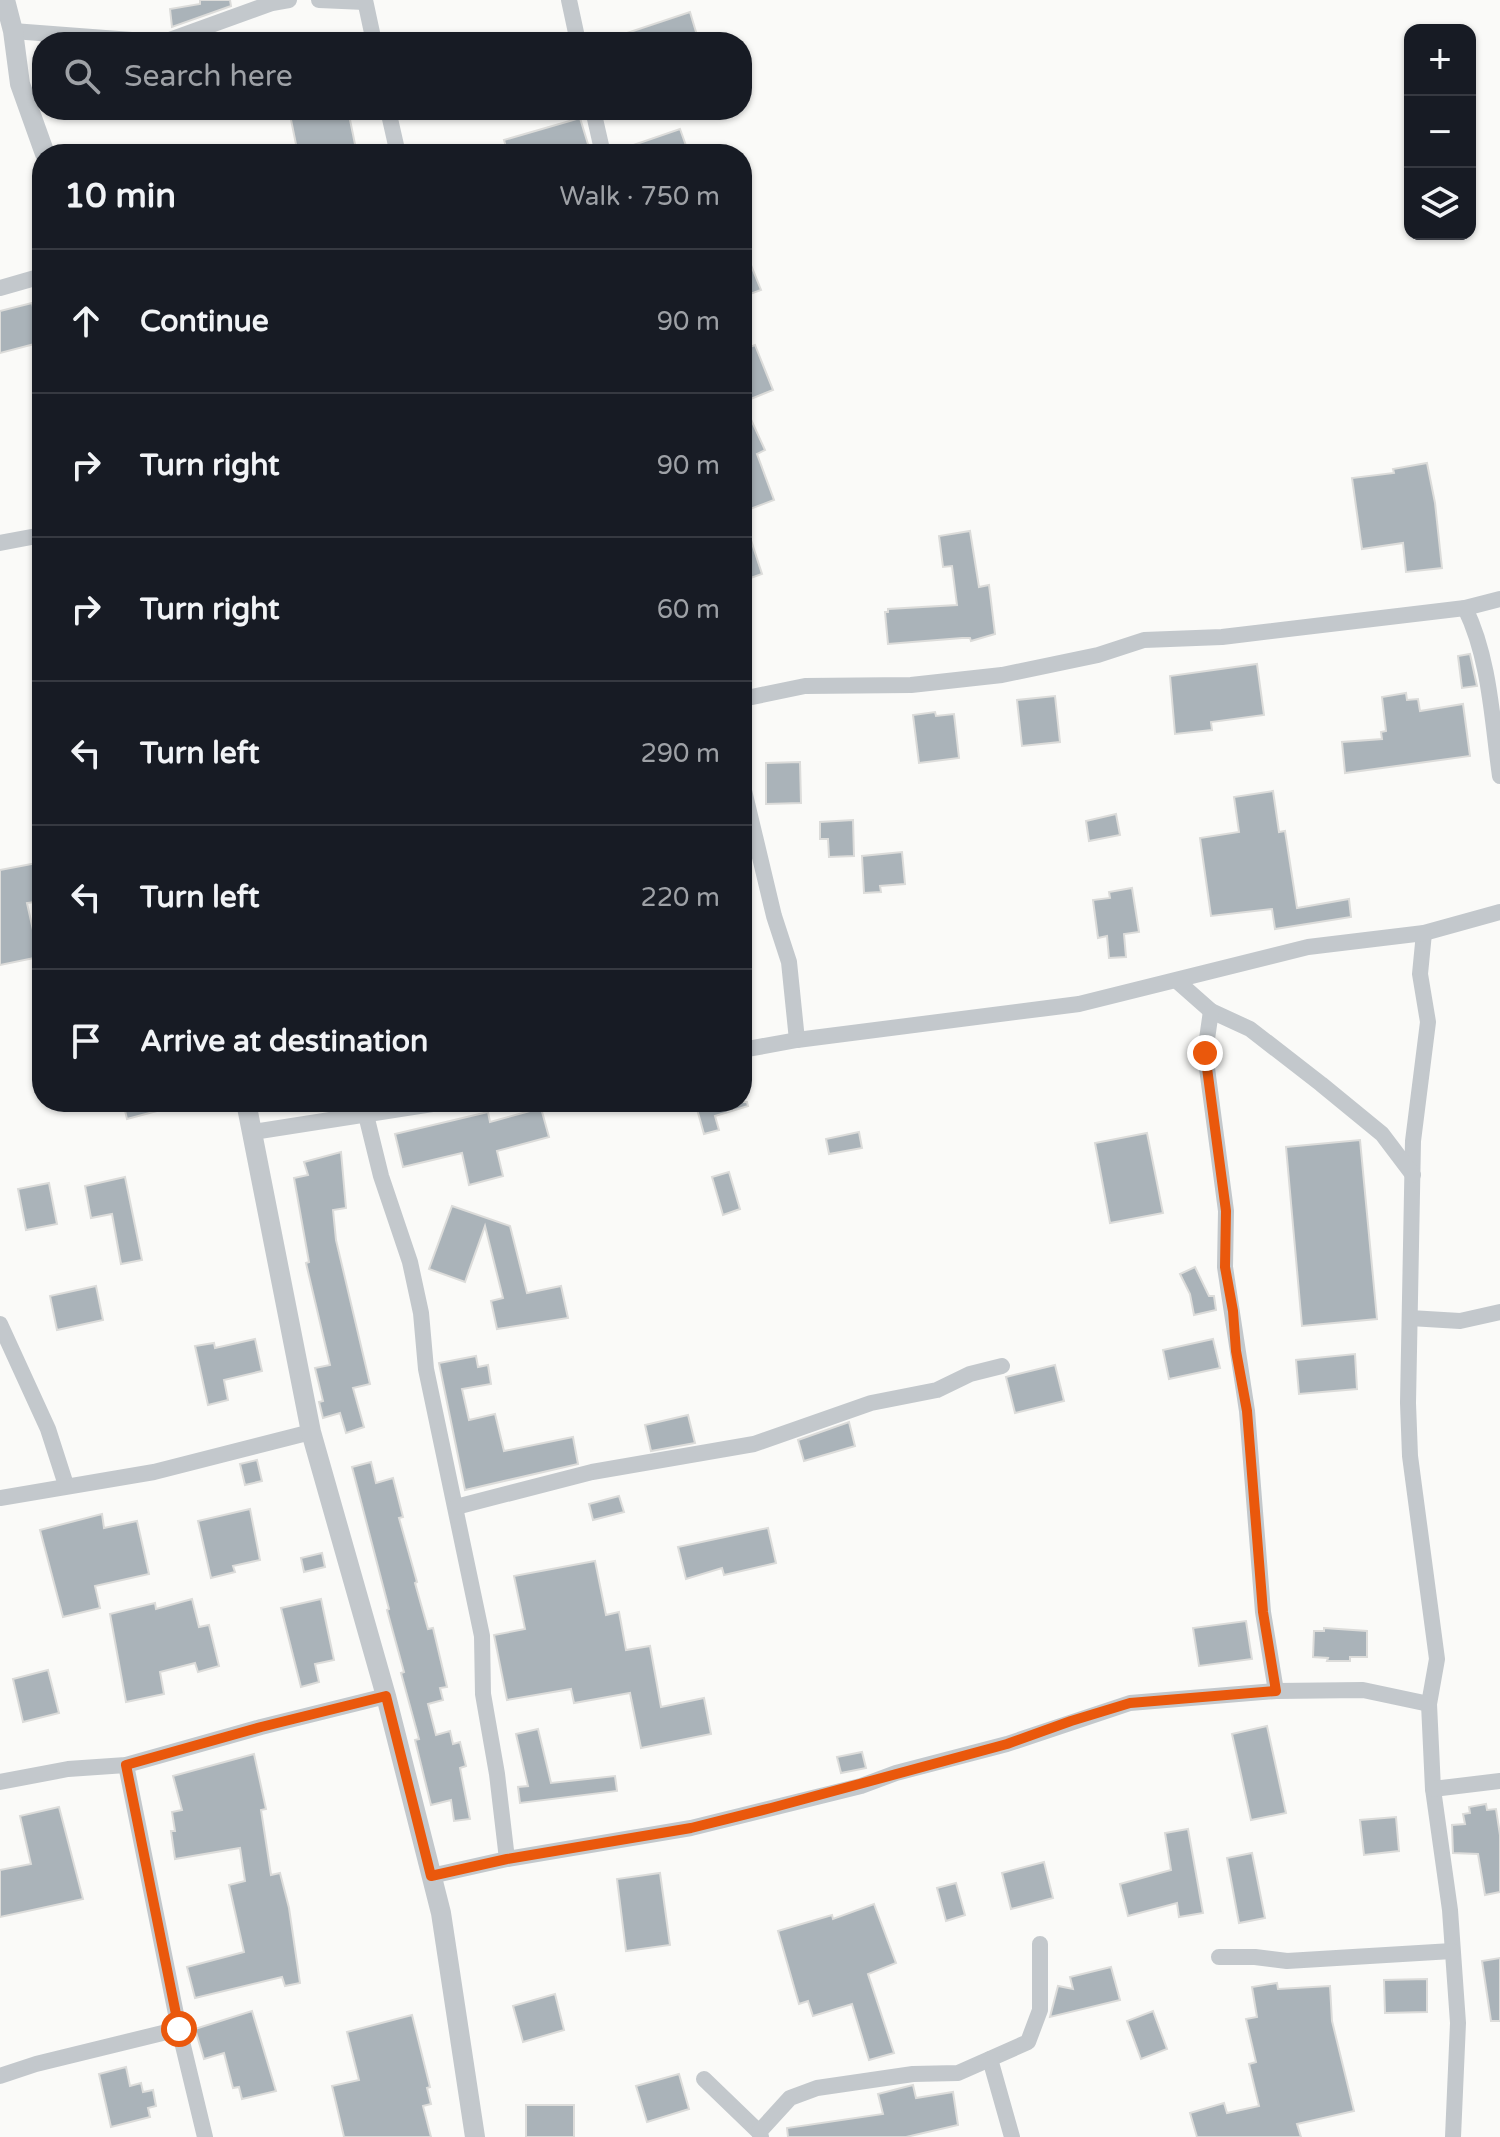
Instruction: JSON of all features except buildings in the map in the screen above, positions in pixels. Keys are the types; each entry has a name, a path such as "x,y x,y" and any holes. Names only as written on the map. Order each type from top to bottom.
{"street":[{"path":"5,0 13,31 20,84 32,118"},
{"path":"192,32 272,3 289,0"},
{"path":"319,0 365,1 372,32"},
{"path":"569,0 576,32"},
{"path":"13,31 32,32"},
{"path":"33,120 41,144"},
{"path":"390,120 396,144"},
{"path":"595,120 601,144"},
{"path":"0,288 32,279"},
{"path":"0,543 32,537"},
{"path":"752,697 805,686 911,685 1002,675 1098,655 1144,640 1222,637 1465,608 1500,599"},
{"path":"1465,608 1474,627 1488,687 1500,776"},
{"path":"752,824 774,916 789,962 797,1040"},
{"path":"752,1048 1079,1004 1308,947 1424,933 1500,912"},
{"path":"1424,933 1420,974 1428,1022 1413,1141 1408,1403 1410,1456 1437,1659 1429,1704 1433,1789 1450,1910 1458,2023 1453,2137"},
{"path":"1177,981 1211,1011 1250,1029 1382,1134 1413,1175"},
{"path":"1211,1011 1205,1053 1226,1211 1225,1267 1247,1411 1263,1612 1276,1691"},
{"path":"248,1112 311,1432 386,1696 441,1913 475,2137"},
{"path":"253,1132 384,1112"},
{"path":"366,1115 381,1176 410,1262 421,1313 426,1369 482,1636 483,1694 507,1859"},
{"path":"1410,1318 1460,1321 1500,1312"},
{"path":"0,1324 48,1429 66,1485"},
{"path":"456,1507 592,1472 754,1444 871,1403 937,1390 970,1374 1002,1366"},
{"path":"0,1498 154,1472 311,1432"},
{"path":"431,1876 507,1859 691,1828 1007,1744 1130,1703 1276,1691 1363,1690 1429,1704"},
{"path":"0,1782 68,1769 126,1765 386,1696"},
{"path":"126,1765 179,2029 205,2137"},
{"path":"1433,1789 1500,1781"},
{"path":"704,2079 760,2134 790,2098 817,2088 913,2074 958,2073 1028,2042 1040,2010 1040,1944"},
{"path":"1219,1957 1301,1961 1452,1951"},
{"path":"0,2076 36,2064 179,2029"},
{"path":"990,2059 1012,2137"}],"route":[{"path":"179,2029 126,1765 386,1696 431,1876 507,1859 691,1828 861,1786 896,1773 1007,1744 1130,1703 1276,1691 1263,1612 1247,1411 1225,1267 1226,1211 1205,1053"}]}
